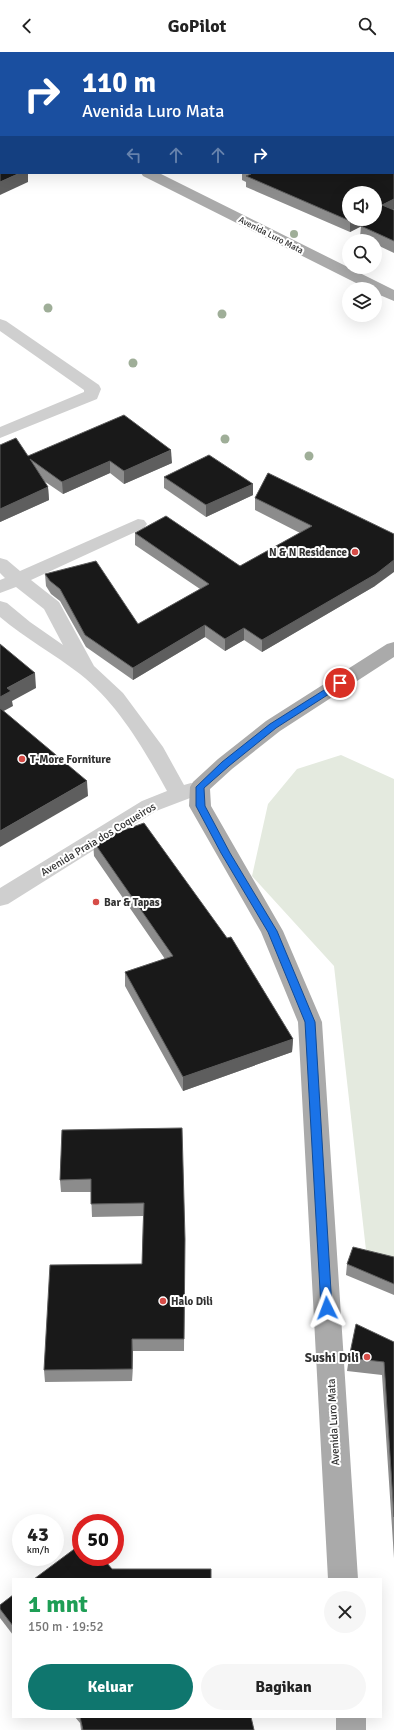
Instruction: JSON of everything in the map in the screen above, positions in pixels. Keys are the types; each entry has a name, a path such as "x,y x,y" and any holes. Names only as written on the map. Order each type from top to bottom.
{"main road":[{"name":"Avenida Luro Mata","path":"150,174 394,296"},
{"path":"189,791 226,764 273,726 394,648"},
{"name":"Avenida Luro Mata","path":"189,791 200,806 272,931 310,1022 343,1578"},
{"path":"351,1718 352,1730"}],"street":[{"path":"0,324 93,389 91,395 0,433"},
{"path":"0,587 138,524"},
{"path":"0,564 52,606 86,670"},
{"path":"0,607 22,626 86,670 116,698 156,752 189,791"},
{"name":"Avenida Praia dos Coqueiros","path":"0,898 149,806 189,791"}],"shaded area":[{"path":"341,755 394,779 394,1264 367,1259 334,966 252,876 268,804 297,769"}],"building":[{"path":"0,174 18,174 0,182"},
{"path":"251,174 394,174 394,199 382,205 382,186 342,186 342,218 246,176"},
{"path":"382,205 394,210 394,241 382,236 382,234 379,234 361,226 382,226"},
{"path":"124,415 171,450 124,471 110,461 62,482 30,459 48,487 0,509 0,445 16,438 28,456"},
{"path":"209,455 253,484 206,505 164,477"},
{"path":"268,473 394,534 394,560 376,574 262,640 244,628 225,639 205,625 133,668 85,635 60,589 50,581 45,574 96,561 138,624 209,584 135,533 166,516 240,566 312,526 255,498"},
{"path":"0,644 35,673 7,688 11,691 0,697"},
{"name":"T-More Forniture","path":"0,708 87,781 0,831"},
{"path":"144,823 227,938 231,937 293,1039 183,1077 125,972 173,956 93,841"},
{"path":"182,1128 185,1239 184,1339 132,1339 132,1369 44,1370 50,1265 142,1264 144,1203 91,1204 91,1179 60,1180 62,1130"},
{"path":"353,1247 394,1257 394,1284 347,1264"},
{"path":"356,1324 394,1342 394,1517 384,1362 349,1358"},
{"path":"72,1551 72,1566 110,1566 112,1569 211,1569 211,1578 35,1578 51,1566 64,1566 64,1557"},
{"path":"12,1596 12,1625 0,1609 0,1605"},
{"path":"80,1718 251,1718 254,1730 83,1730"}],"place":[{"name":"N & N Residence","path":"355,552"},
{"name":"T-More Forniture","path":"22,759"},
{"name":"Bar & Tapas","path":"96,902"},
{"name":"Halo Dili","path":"163,1301"},
{"name":"Sushi Dili","path":"367,1357"}],"route":[{"path":"327,1308 310,1022 272,931 200,806 200,787 273,726 340,683"}]}
